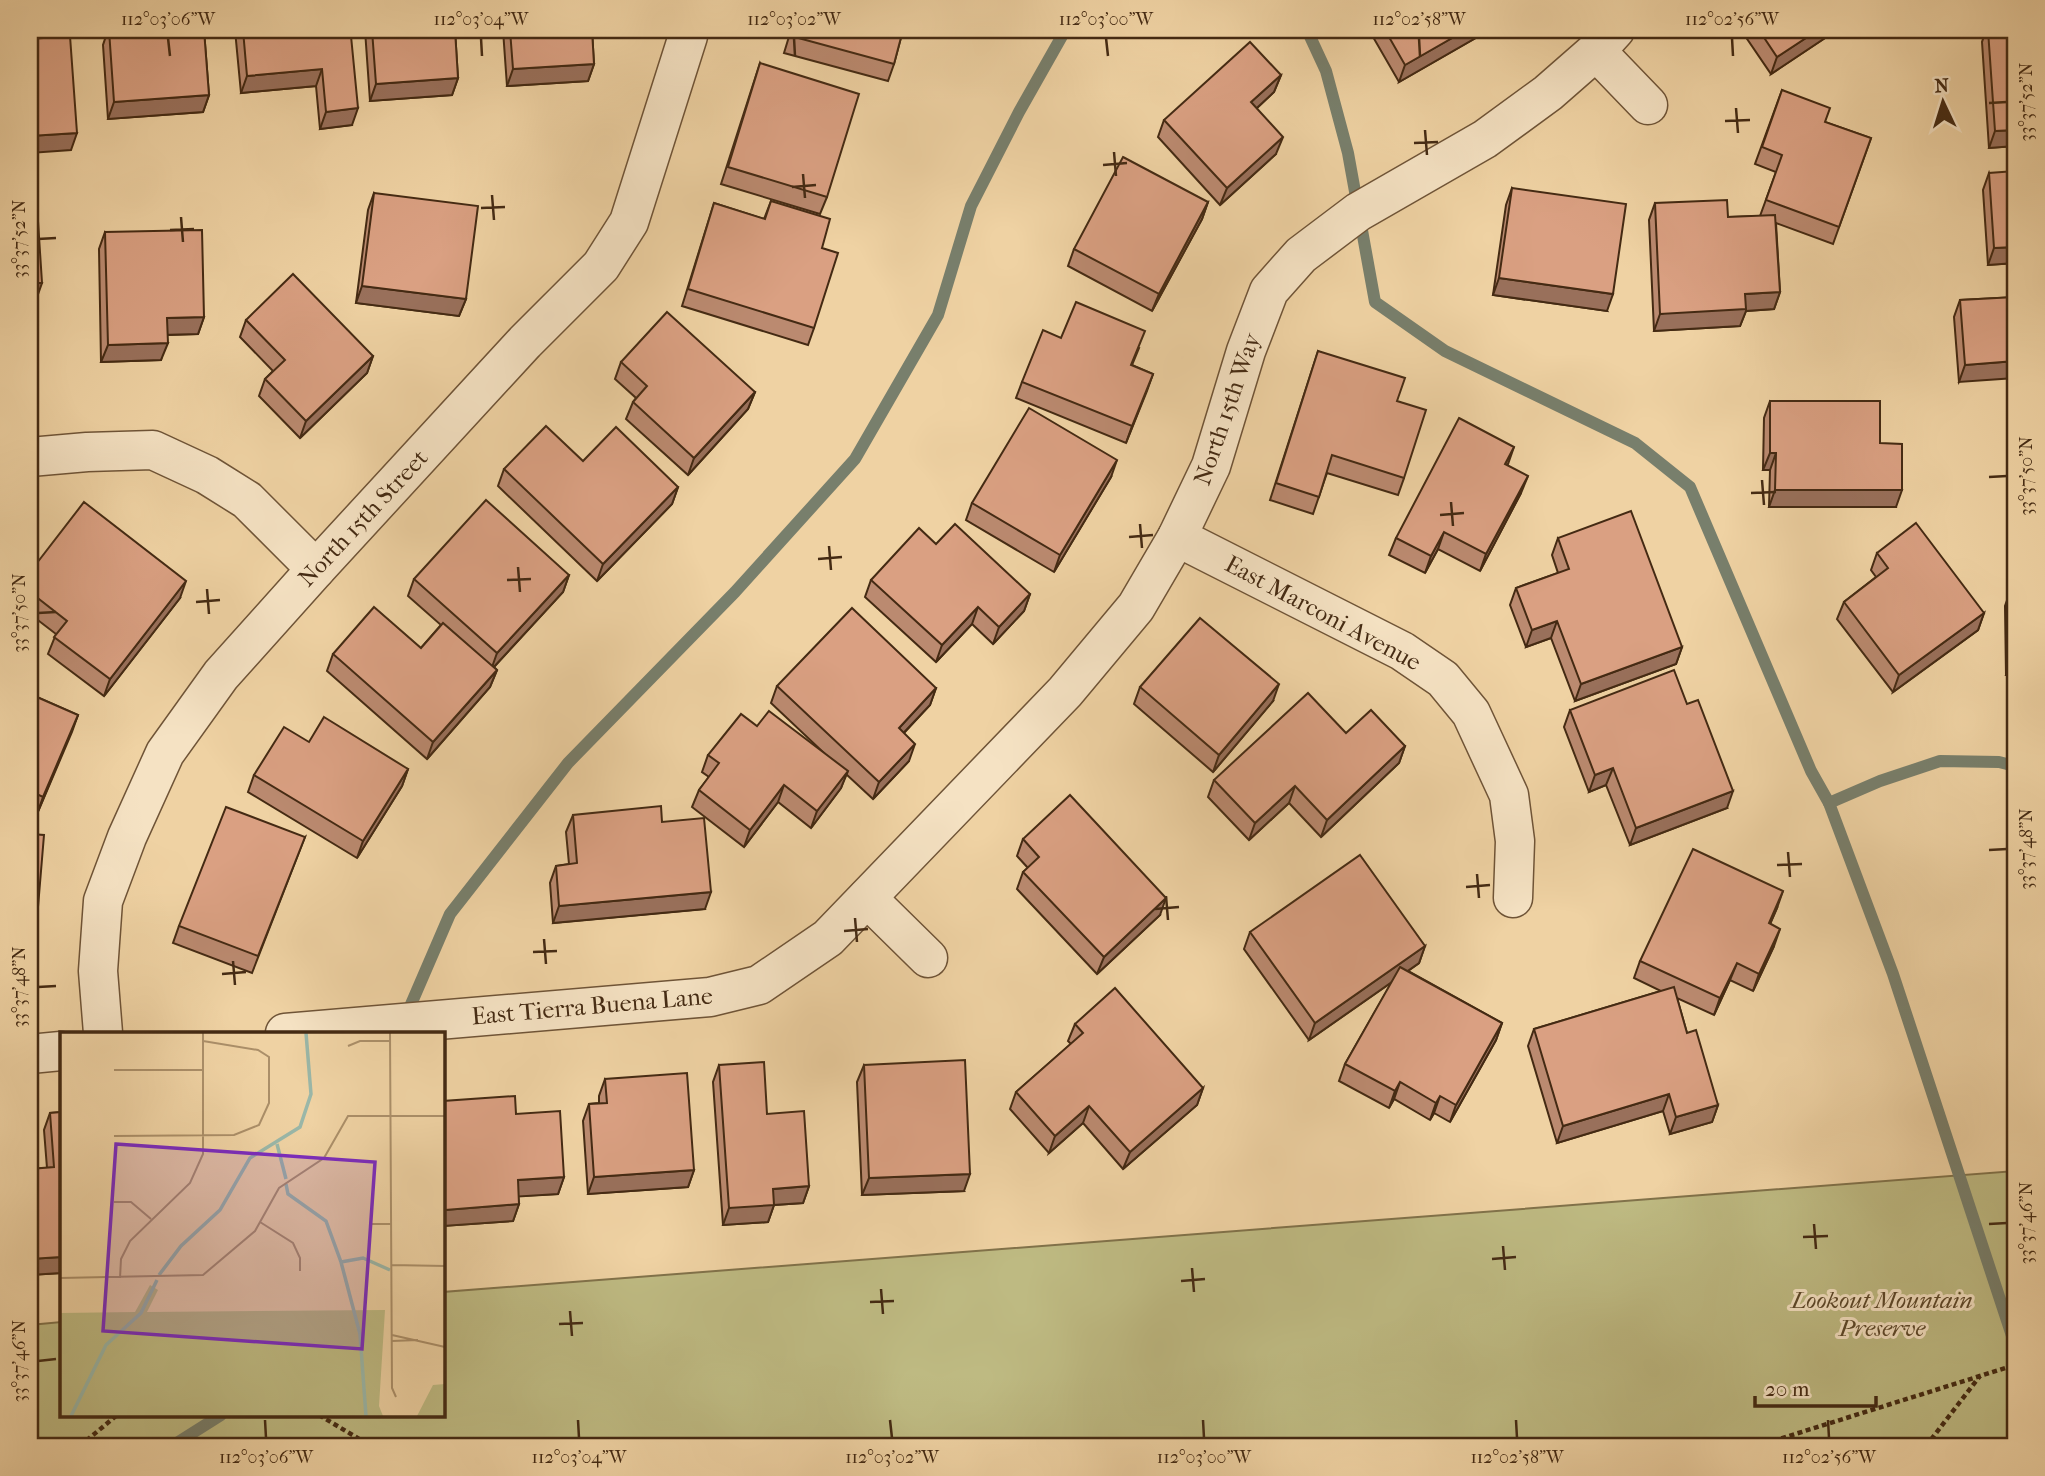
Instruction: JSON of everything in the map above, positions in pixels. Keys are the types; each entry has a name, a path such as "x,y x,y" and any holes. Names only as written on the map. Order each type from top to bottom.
{"street":[{"name":"North 15th Street","path":"103,1032 98,971 103,901 127,837 165,753 220,675 525,342 601,266 629,222 688,30"},
{"name":"North 15th Way","path":"867,898 1065,692 1136,607 1177,537 1211,466 1246,352 1269,291 1301,255 1358,212 1485,139 1549,93 1606,40 1648,105"},
{"path":"30,457 153,450 207,475 247,500 316,569"},
{"name":"East Marconi Avenue","path":"1177,537 1402,651 1443,679 1471,713 1509,795 1515,841 1513,898"},
{"path":"867,898 928,958"},
{"name":"East Tierra Buena Lane","path":"297,1032 710,997 759,985 828,938 867,898"},
{"path":"30,1054 60,1051"}],"path":[{"path":"1757,1446 2015,1365"},
{"path":"1926,1446 1981,1376"},
{"path":"80,1446 116,1416"},
{"path":"321,1416 370,1446"}],"green space":[{"name":"Lookout Mountain Preserve","path":"2015,1171 2015,1446 30,1446 30,1325 60,1322 60,1416 444,1416 444,1292"}],"building":[{"path":"109,30 204,30 209,95 114,102"},
{"path":"243,30 324,30 325,38 351,36 358,108 326,112 322,69 247,76"},
{"path":"372,30 455,30 458,78 376,84"},
{"path":"510,30 592,30 594,64 513,69"},
{"path":"792,30 903,30 894,64 791,36"},
{"path":"1385,30 1466,30 1405,65"},
{"path":"1759,30 1818,30 1777,57"},
{"path":"1988,30 2015,30 2015,130 1995,131"},
{"path":"70,36 77,133 30,136 30,39"},
{"path":"1250,42 1281,75 1251,102 1283,137 1227,188 1164,120"},
{"path":"760,63 859,94 827,197 728,167"},
{"path":"1782,90 1830,108 1825,122 1871,138 1839,227 1766,200 1782,155 1762,147"},
{"path":"1123,157 1208,202 1159,294 1074,249"},
{"path":"2015,171 2015,247 1994,248 1989,173"},
{"path":"1512,188 1626,204 1613,294 1499,278"},
{"path":"374,193 478,206 466,299 362,286"},
{"path":"1727,200 1728,217 1775,215 1780,292 1745,294 1746,309 1660,314 1655,203"},
{"path":"771,201 830,219 822,248 838,253 814,328 688,289 714,203 765,219"},
{"path":"38,221 42,283 30,283 30,222"},
{"path":"202,230 204,317 167,318 168,343 108,345 105,232"},
{"path":"293,274 373,356 306,421 265,379 285,360 246,320"},
{"path":"2015,297 2015,361 1965,365 1960,300"},
{"path":"1076,302 1145,331 1131,365 1153,374 1132,426 1022,382 1043,330 1061,338"},
{"path":"667,312 755,392 694,458 633,402 647,386 621,362"},
{"path":"1318,351 1405,378 1397,401 1426,410 1404,478 1332,455 1319,497 1276,483"},
{"path":"1770,401 1880,401 1880,443 1902,444 1902,490 1775,490 1776,453 1770,453"},
{"path":"1029,408 1117,460 1060,555 972,503"},
{"path":"1459,418 1514,447 1505,464 1528,476 1486,554 1444,532 1431,556 1396,538"},
{"path":"546,426 583,461 616,427 678,487 603,564 504,469"},
{"path":"486,500 569,575 497,653 414,579"},
{"path":"84,502 186,581 110,679 54,637 67,621 30,592 30,572"},
{"path":"1631,511 1682,647 1581,684 1557,621 1532,630 1516,588 1569,569 1558,538"},
{"path":"1916,523 1984,613 1899,675 1844,602 1888,568 1877,553"},
{"path":"955,524 1030,594 999,627 978,607 942,645 871,580 919,528 936,544"},
{"path":"2011,589 2015,589 2015,658 2012,658"},
{"path":"374,607 421,648 443,623 497,670 433,742 333,654"},
{"path":"852,608 936,688 899,728 915,744 879,782 777,686"},
{"path":"1200,618 1279,684 1219,755 1140,687"},
{"path":"1674,670 1687,704 1698,700 1733,791 1636,828 1613,768 1595,775 1570,710"},
{"path":"1308,693 1346,733 1371,710 1405,746 1327,820 1295,786 1255,823 1214,780"},
{"path":"30,694 78,715 43,797 30,791"},
{"path":"769,711 848,771 817,811 784,785 750,830 699,790 719,763 708,755 741,714 757,726"},
{"path":"324,717 408,769 363,841 254,775 284,727 309,742"},
{"path":"1070,795 1166,898 1104,957 1023,872 1039,857 1023,839"},
{"path":"661,806 662,822 704,818 711,892 559,906 556,866 577,863 573,815"},
{"path":"226,807 305,837 258,956 179,926"},
{"path":"30,834 44,835 34,955 30,954"},
{"path":"1693,849 1783,891 1769,923 1780,929 1759,974 1737,963 1720,998 1640,961"},
{"path":"1360,855 1425,946 1315,1023 1250,932"},
{"path":"1400,967 1502,1023 1456,1105 1440,1096 1436,1103 1400,1082 1395,1091 1345,1064"},
{"path":"1674,987 1687,1033 1696,1030 1718,1105 1676,1117 1669,1094 1563,1126 1534,1029"},
{"path":"1115,988 1203,1088 1130,1152 1089,1106 1055,1136 1016,1092 1083,1033 1075,1024"},
{"path":"965,1060 970,1174 869,1178 864,1065"},
{"path":"764,1062 767,1114 804,1111 809,1186 773,1189 774,1205 729,1208 719,1065"},
{"path":"687,1073 694,1170 594,1177 589,1104 607,1103 605,1079"},
{"path":"515,1096 516,1114 560,1111 564,1177 518,1180 519,1204 445,1210 444,1101"},
{"path":"60,1112 60,1257 30,1259 30,1169 54,1167 50,1113"}],"waterway":[{"path":"406,1016 450,914 568,763 735,592 855,459 938,315 971,206 1019,112 1067,30"},
{"path":"1307,30 1326,71 1348,153 1375,302 1445,351 1635,443 1690,487 1811,771 1829,803 1893,974 2015,1345"},
{"path":"1829,803 1880,781 1940,761 1999,762 2015,766"},
{"path":"172,1446 219,1416"}]}
